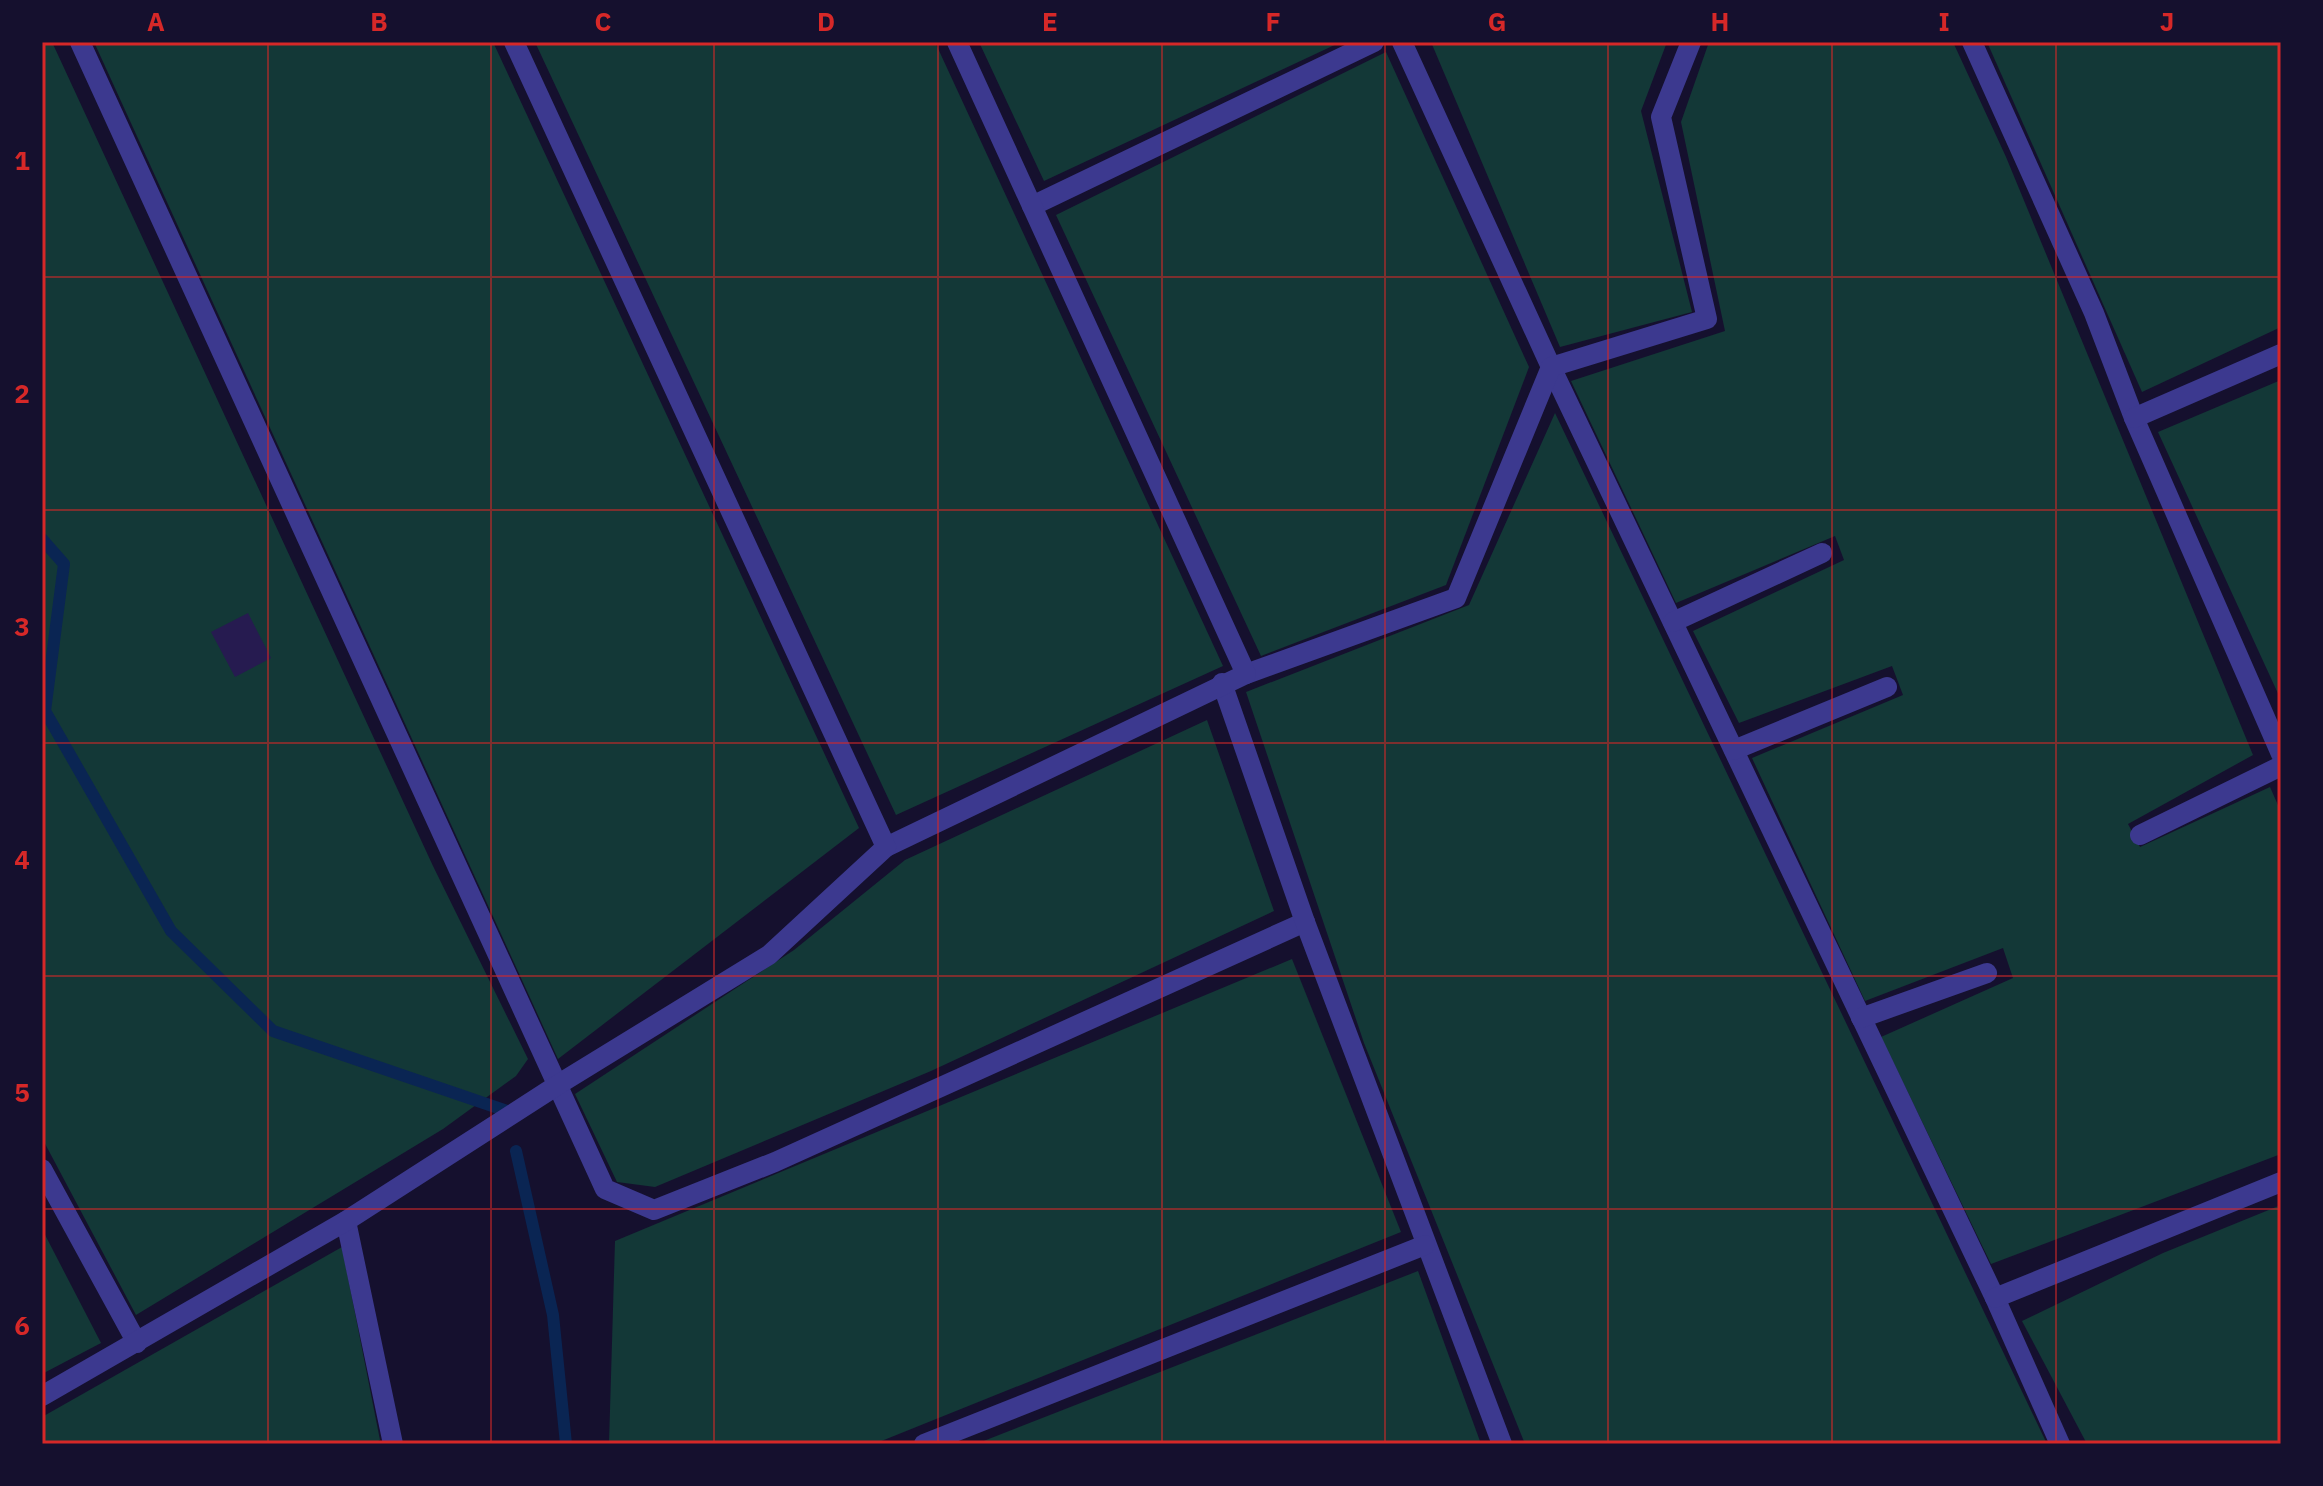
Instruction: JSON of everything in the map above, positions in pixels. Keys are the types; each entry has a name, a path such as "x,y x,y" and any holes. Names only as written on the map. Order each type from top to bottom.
{"lane":[{"path":"80,42 605,1189 654,1210 775,1162 1305,922"},
{"path":"514,42 886,847"},
{"path":"957,42 1246,674"},
{"path":"1032,206 1374,42"},
{"path":"1402,42 1551,367 1995,1298 2060,1444"},
{"path":"1551,367 1707,319 1661,117 1691,42"},
{"path":"1972,42 2094,313 2134,418 2281,754"},
{"path":"2134,418 2281,354"},
{"path":"42,1396 346,1221 559,1084 769,955 886,847 1222,683 1456,598 1551,367"},
{"path":"1673,622 1822,553"},
{"path":"1222,683 1305,922 1502,1444"},
{"path":"1734,750 1887,687"},
{"path":"2140,835 2281,766"},
{"path":"1861,1018 1987,973"},
{"path":"42,1169 137,1343"},
{"path":"1995,1298 2281,1182"},
{"path":"346,1221 393,1444"},
{"path":"924,1444 1425,1245"}],"green space":[{"path":"42,42 52,42 433,866 528,1059 516,1076 443,1129 136,1315 42,1138"},
{"path":"94,42 493,42 859,828 558,1059"},
{"path":"535,42 935,42 1223,666 896,815"},
{"path":"979,42 1341,42 1044,181"},
{"path":"1431,42 1667,42 1641,111 1692,312 1560,347"},
{"path":"1709,42 1953,42 2006,157 2253,755 2128,824 2140,847 2270,787 2281,812 2281,1154 1991,1264 1881,1037 2013,978 2003,948 1865,1001 1752,758 1903,695 1892,666 1739,723 1693,631 1844,560 1835,536 1676,603 1571,381 1725,331 1681,122"},
{"path":"1987,42 2281,42 2281,327 2142,392"},
{"path":"1386,52 1529,367 1446,585 1261,656 1056,215"},
{"path":"2281,380 2281,700 2158,432"},
{"path":"1555,413 2047,1444 1525,1444 1364,1043 1246,692 1469,605"},
{"path":"1207,720 1274,911 931,1071 655,1187 617,1182 575,1094 794,950 905,860"},
{"path":"1292,959 1401,1232 874,1444 609,1444 615,1241"},
{"path":"2281,1205 2281,1444 2087,1444 2022,1321 2163,1253"},
{"path":"42,1229 101,1343 42,1374"},
{"path":"342,1247 380,1440 373,1444 42,1444 42,1417"},
{"path":"1418,1271 1481,1444 976,1444"}],"building":[{"path":"248,613 271,658 235,677 211,632"}],"waterway":[{"path":"42,539 64,564 45,711 171,931 273,1031 507,1111"},
{"path":"516,1151 553,1315 566,1444"}]}
